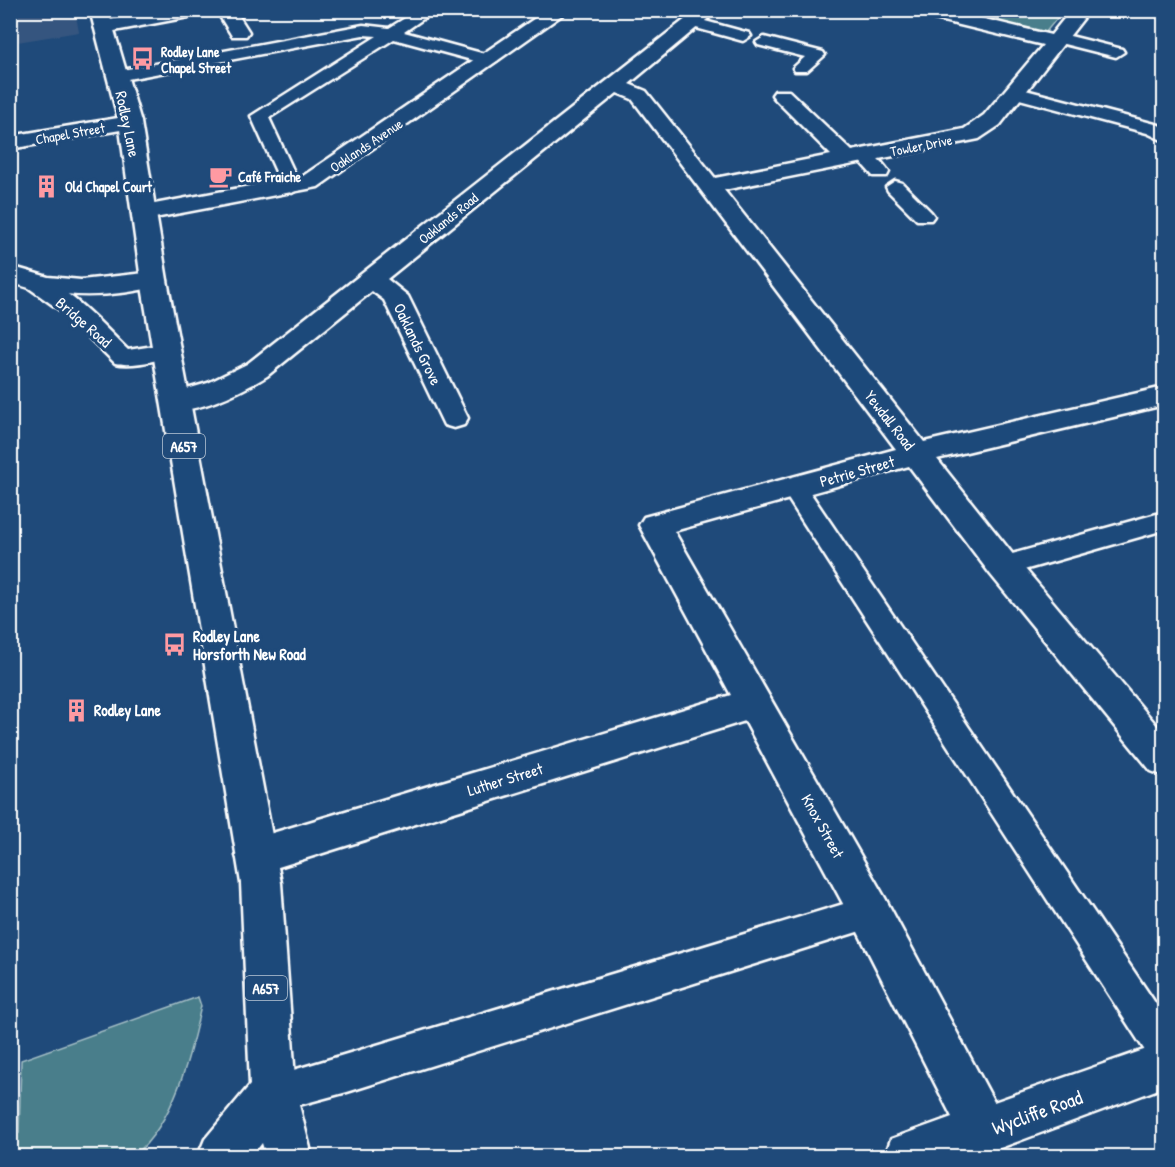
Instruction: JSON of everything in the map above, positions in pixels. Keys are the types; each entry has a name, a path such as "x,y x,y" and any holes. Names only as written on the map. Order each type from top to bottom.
{"street":[{"path":"101,19 194,10"},
{"path":"225,10 239,32"},
{"name":"Oaklands Avenue","path":"144,213 292,187 322,175 560,10"},
{"path":"921,10 1057,40"},
{"name":"Towler Drive","path":"708,186 864,162 971,134 992,120 1081,10"},
{"name":"Oaklands Road","path":"176,402 211,394 237,383 702,17"},
{"name":"Rodley Lane","path":"101,19 130,122 154,280 261,883 273,1093 289,1156"},
{"name":"Yewdall Road","path":"614,85 639,95 1003,566 1162,753"},
{"path":"782,95 792,117 864,162"},
{"name":"Chapel Street","path":"10,143 130,122"},
{"name":"Bridge Road","path":"10,273 36,284 68,289 100,289 154,280"},
{"name":"Oaklands Grove","path":"371,279 395,296 454,418"},
{"name":"Petrie Street","path":"655,525 916,454 1164,396"},
{"name":"Knox Street","path":"655,525 870,912 984,1131"},
{"name":"Luther Street","path":"256,856 754,703"},
{"name":"Wycliffe Road","path":"908,1156 984,1131 1164,1065"},
{"path":"222,1156 273,1093"}],"lane":[{"path":"292,187 260,116 429,10"},
{"path":"702,17 743,36"},
{"path":"117,76 348,31 393,34 490,60"},
{"path":"1057,40 1116,51"},
{"path":"764,42 820,53 801,68"},
{"path":"1014,92 1153,129 1164,136"},
{"path":"895,187 924,216"},
{"name":"Bridge Road","path":"36,284 72,308 123,358 167,351"},
{"path":"794,488 1164,1047"},
{"path":"1003,566 1164,521"},
{"path":"273,1093 870,912"}],"shaded area":[{"path":"11,10 75,11 79,32 11,43"}],"green space":[{"path":"947,11 1063,11 1045,33"},
{"path":"198,997 201,1006 179,1087 160,1125 134,1156 11,1156 11,1134 19,1133 21,1060"}],"place":[{"name":"Rodley Lane Chapel Street","path":"143,59"},
{"name":"Café Fraiche","path":"220,176"},
{"name":"Old Chapel Court","path":"47,186"},
{"name":"Rodley Lane Horsforth New Road","path":"175,645"},
{"name":"Rodley Lane","path":"76,710"}]}
